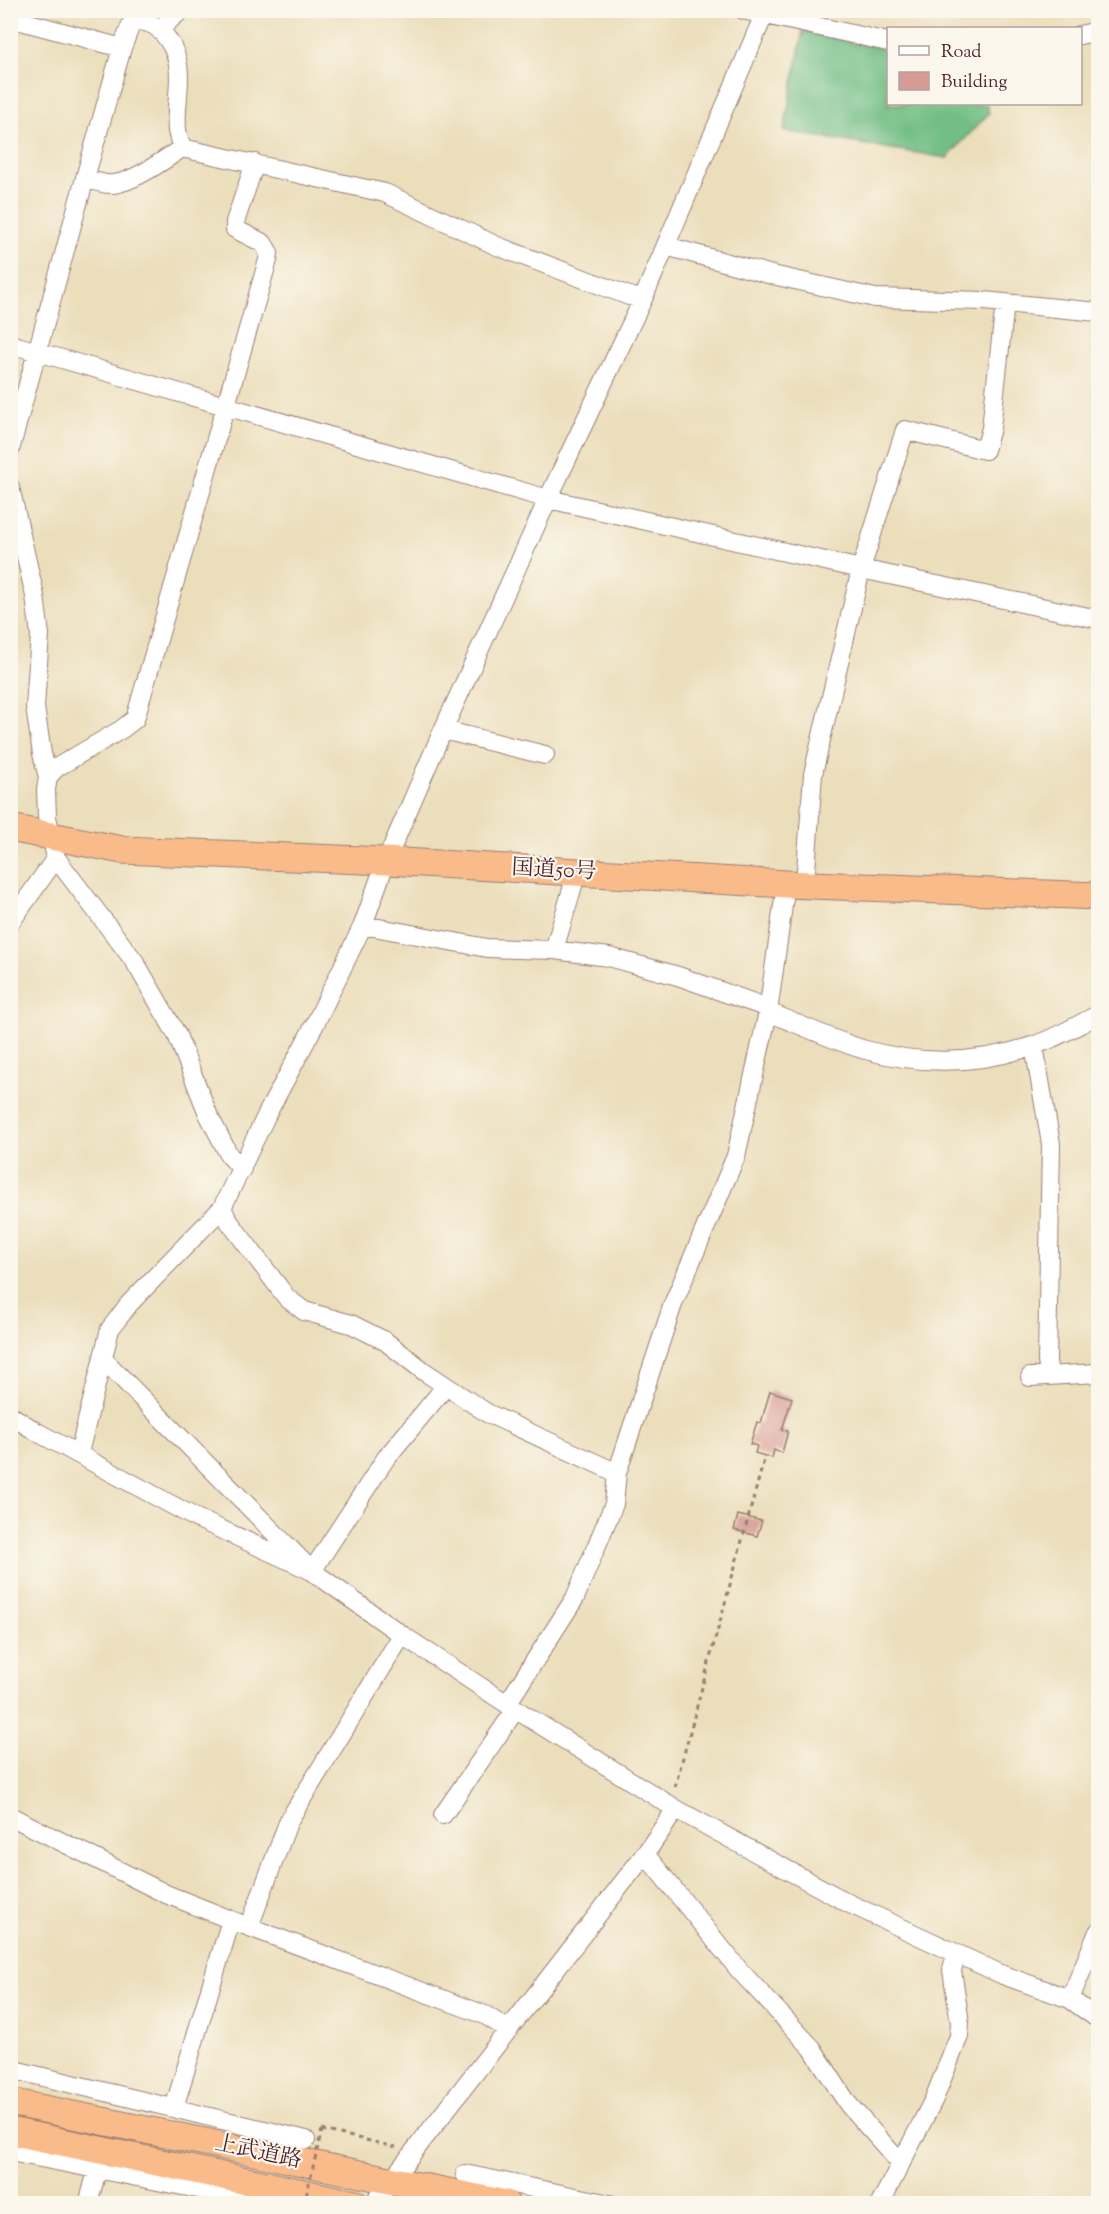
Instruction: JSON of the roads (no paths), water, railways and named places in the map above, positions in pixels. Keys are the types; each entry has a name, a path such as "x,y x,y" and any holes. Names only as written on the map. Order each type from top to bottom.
{"highway":[{"name":"国道50号","path":"10,828 54,848 386,861 795,884 1098,896"},
{"name":"上武道路","path":"10,2102 506,2204"},
{"name":"上武道路","path":"10,2131 355,2204"}],"street":[{"path":"160,29 181,10"},
{"path":"742,10 887,42"},
{"path":"80,1454 110,1329 129,1304 222,1208 363,925 386,861 443,729 548,499 644,299 764,13"},
{"path":"10,450 85,178 133,15 160,29 172,46 179,62 177,132 182,148"},
{"path":"10,18 122,48"},
{"path":"1082,35 1098,32"},
{"path":"85,178 102,183 120,182 133,177 182,148 255,163 385,193 497,246 629,296 644,299"},
{"path":"48,777 56,768 135,719 269,253 262,243 235,229 235,222 255,163"},
{"path":"666,246 768,274 875,298 1005,303 1098,312"},
{"path":"443,1815 512,1706 575,1598 614,1504 617,1473 673,1304 736,1156 795,884 813,774 861,569 905,430 985,450 991,428 1005,303"},
{"path":"10,344 548,499 1098,619"},
{"path":"10,487 35,596 40,635 35,707 48,777 47,817 54,848 135,962 177,1035 208,1114 229,1155 242,1169"},
{"path":"443,729 545,755"},
{"path":"10,923 54,848"},
{"path":"554,950 577,872"},
{"path":"363,925 487,948 554,950 609,957 678,976 860,1048 922,1061 950,1062 974,1059 1034,1046 1098,1015"},
{"path":"1034,1046 1052,1144 1047,1360 1049,1375"},
{"path":"222,1208 228,1220 287,1298 304,1311 351,1324 386,1341 446,1386 487,1413 617,1473"},
{"path":"104,1360 312,1571 402,1635 676,1809 848,1903 1003,1975 1070,1999 1098,2019"},
{"path":"1030,1377 1098,1373"},
{"path":"312,1571 386,1458 446,1386"},
{"path":"10,1415 196,1518 312,1571"},
{"path":"249,1927 289,1820 402,1635"},
{"path":"373,2204 645,1854 676,1809"},
{"path":"10,1816 166,1894 485,2015 505,2036"},
{"path":"645,1854 740,1971 812,2049 848,2104 894,2157 901,2160"},
{"path":"174,2108 231,1920"},
{"path":"1070,1999 1098,1932"},
{"path":"880,2204 934,2099 959,2036 960,2023 952,1970 956,1954"},
{"path":"10,2068 174,2108 314,2135"},
{"path":"10,2152 97,2171 259,2201"},
{"path":"88,2204 97,2171"},
{"path":"465,2174 610,2204"}]}
